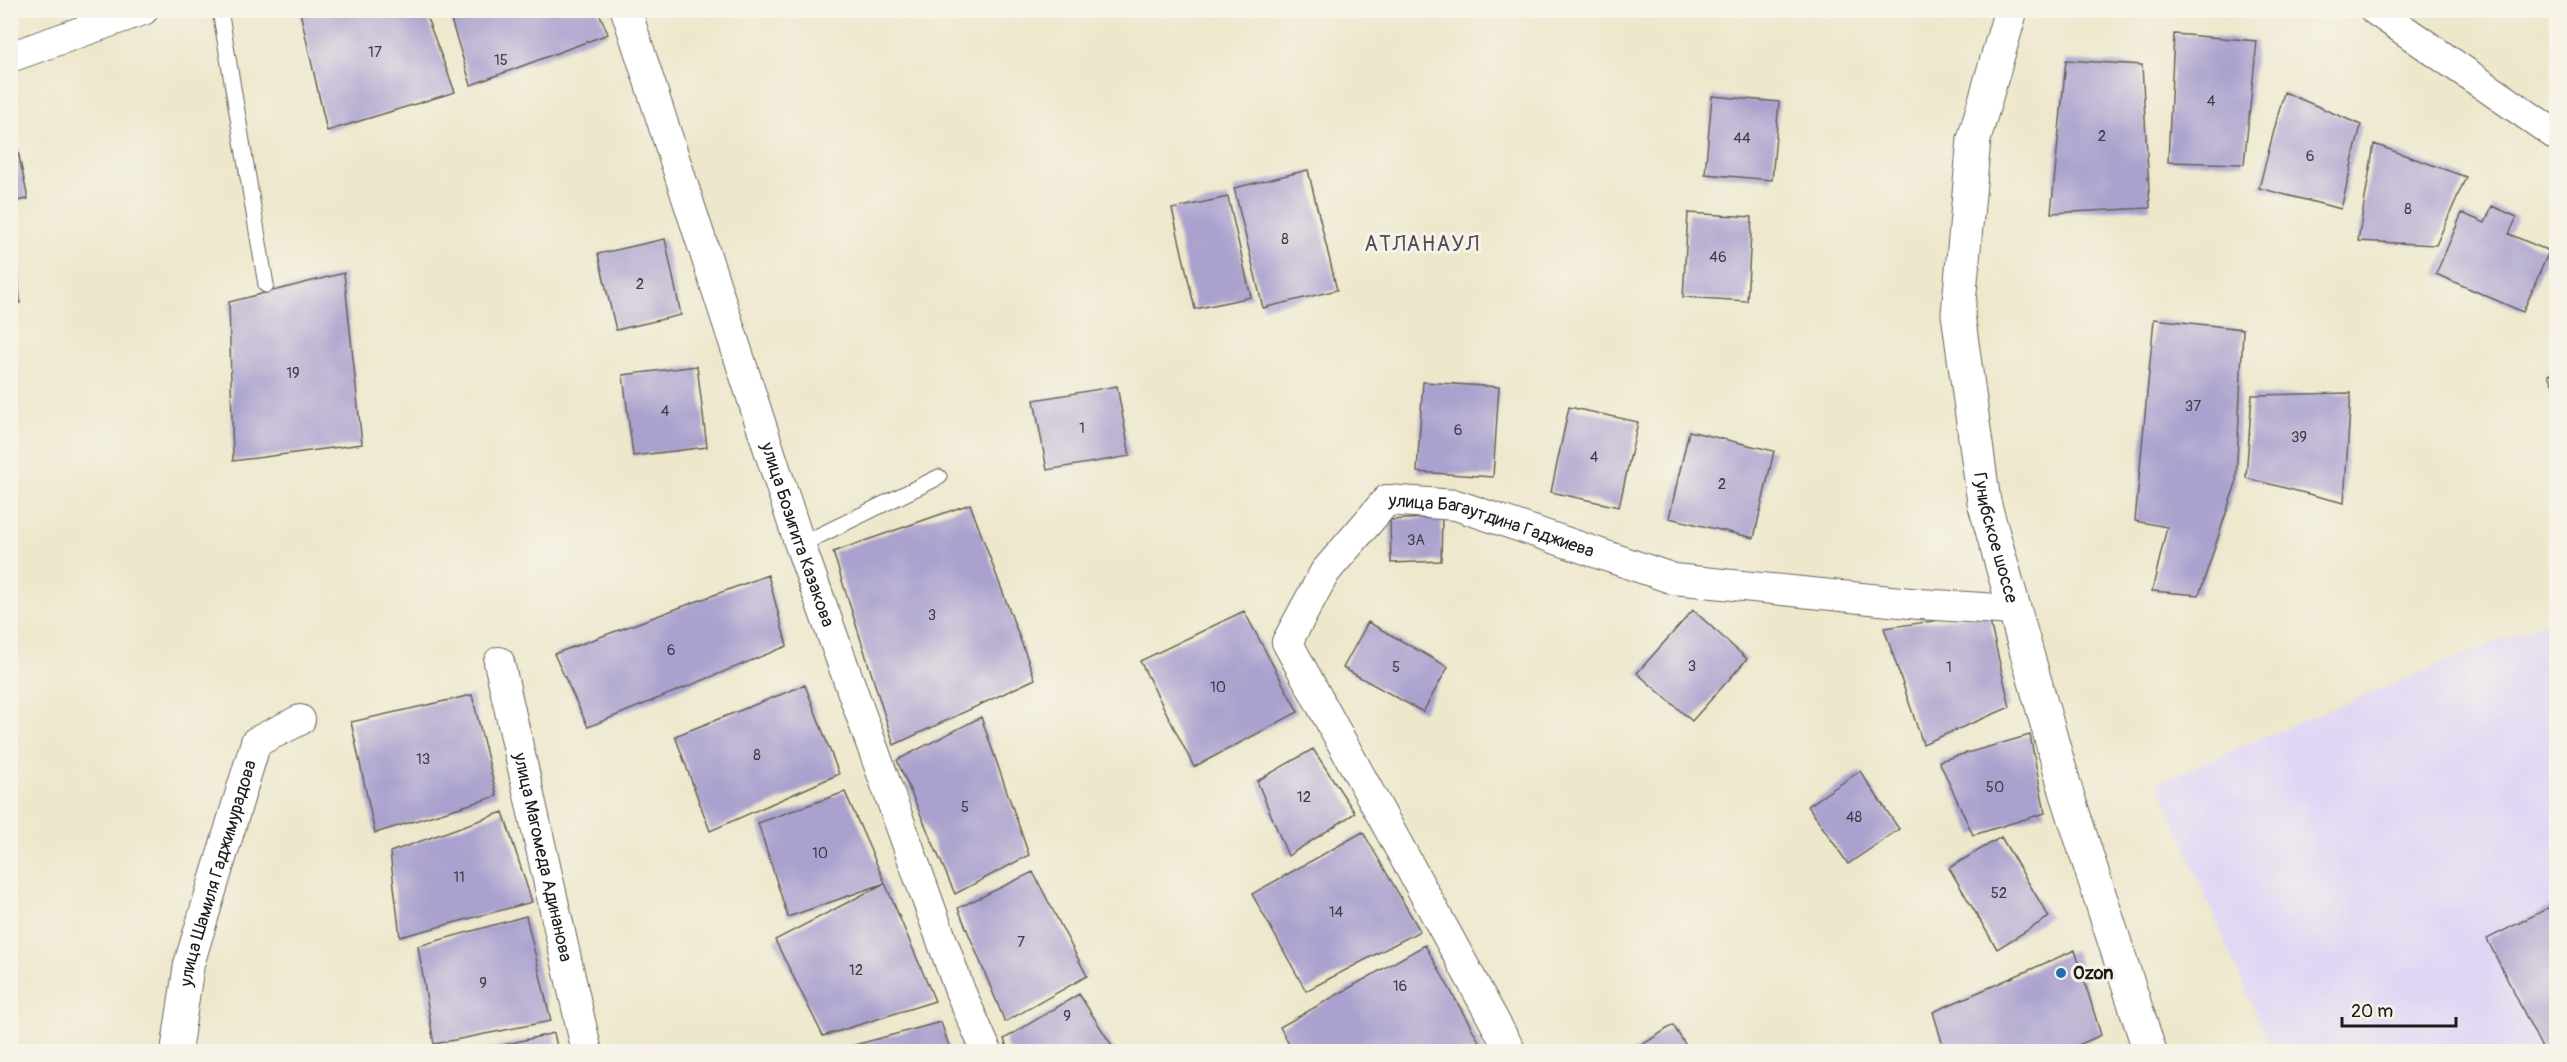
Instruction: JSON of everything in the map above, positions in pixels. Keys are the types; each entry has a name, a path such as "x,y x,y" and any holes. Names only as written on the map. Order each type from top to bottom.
{"main road":[{"name":"Гунибское шоссе","path":"2011,10 1974,139 1958,314 1984,502 2066,791 2150,1052"}],"street":[{"path":"10,57 143,10"},
{"name":"улица Бозигита Казакова","path":"626,10 800,545 960,991 987,1052"},
{"path":"2375,10 2556,135"},
{"name":"улица Багаутдина Гаджиева","path":"1510,1052 1287,642 1325,572 1387,500 1456,505 1674,579 1920,604 2014,610"},
{"name":"улица Магомеда Адинанова","path":"499,662 587,1052"},
{"name":"улица Шамиля Гаджимурадова","path":"176,1052 189,964 256,742 300,720"}],"lane":[{"path":"220,10 266,285"},
{"path":"800,545 939,477"}],"shaded area":[{"path":"2556,618 2556,1051 2271,1051 2158,783 2294,724"}],"building":[{"path":"304,10 424,10 455,92 327,131 300,12"},
{"path":"448,10 598,10 608,34 471,85"},
{"path":"2174,34 2257,41 2244,164 2168,162"},
{"path":"2066,60 2142,65 2150,208 2051,213"},
{"path":"2284,92 2361,125 2341,209 2259,188"},
{"path":"1712,96 1779,102 1772,180 1705,174"},
{"path":"10,113 28,199 10,202"},
{"path":"2374,144 2466,177 2436,245 2358,241"},
{"path":"1308,170 1337,290 1263,308 1234,188"},
{"path":"1228,197 1251,297 1195,309 1172,209"},
{"path":"2492,206 2517,217 2509,234 2549,251 2523,312 2436,274 2462,213 2485,223"},
{"path":"1688,213 1752,217 1747,301 1683,297"},
{"path":"10,231 16,231 20,303 10,304"},
{"path":"665,239 681,315 616,330 598,254"},
{"path":"344,273 362,444 233,461 229,302"},
{"path":"2154,319 2243,329 2236,483 2199,595 2152,591 2167,527 2135,521"},
{"path":"697,366 707,447 633,456 623,375"},
{"path":"2556,371 2556,391 2548,375"},
{"path":"1423,382 1499,387 1493,477 1417,472"},
{"path":"1117,386 1130,456 1047,470 1034,400"},
{"path":"2351,393 2344,503 2246,478 2252,395"},
{"path":"1569,407 1638,422 1619,507 1551,492"},
{"path":"1689,431 1774,451 1754,538 1669,518"},
{"path":"970,504 1035,679 894,745 833,552"},
{"path":"1442,517 1441,561 1391,563 1390,520"},
{"path":"768,575 787,646 588,727 554,654"},
{"path":"1693,610 1747,659 1692,721 1637,673"},
{"path":"1244,611 1298,712 1194,767 1140,661"},
{"path":"1988,613 2010,707 1923,744 1884,628"},
{"path":"1368,622 1448,667 1423,712 1343,668"},
{"path":"805,685 839,774 710,831 675,736"},
{"path":"472,695 497,796 375,833 351,722"},
{"path":"981,717 1029,855 955,894 897,760"},
{"path":"2030,735 2045,813 1973,835 1939,761"},
{"path":"1313,749 1355,813 1288,856 1257,781"},
{"path":"1860,771 1899,829 1848,864 1808,806"},
{"path":"845,792 885,883 788,917 758,823"},
{"path":"503,812 532,902 400,937 390,852"},
{"path":"1363,832 1420,931 1306,991 1252,894"},
{"path":"2001,837 2049,917 1997,949 1949,868"},
{"path":"1033,872 1087,976 1005,1022 958,908"},
{"path":"885,883 935,1001 823,1036 775,940"},
{"path":"2556,904 2556,1052 2544,1052 2487,939"},
{"path":"526,916 551,1021 434,1044 418,946"},
{"path":"1425,945 1485,1052 1293,1052 1280,1027"},
{"path":"2075,950 2101,1035 2063,1052 1945,1052 1933,1012"},
{"path":"1079,994 1116,1052 1009,1052 1004,1039"},
{"path":"941,1022 951,1052 832,1052 832,1051"},
{"path":"1673,1025 1690,1052 1631,1052"},
{"path":"554,1033 558,1052 478,1052 478,1051"}],"place":[{"name":"Ozon","path":"2061,973"}],"district":[{"name":"АТЛАНАУЛ","path":"1422,244"}]}
